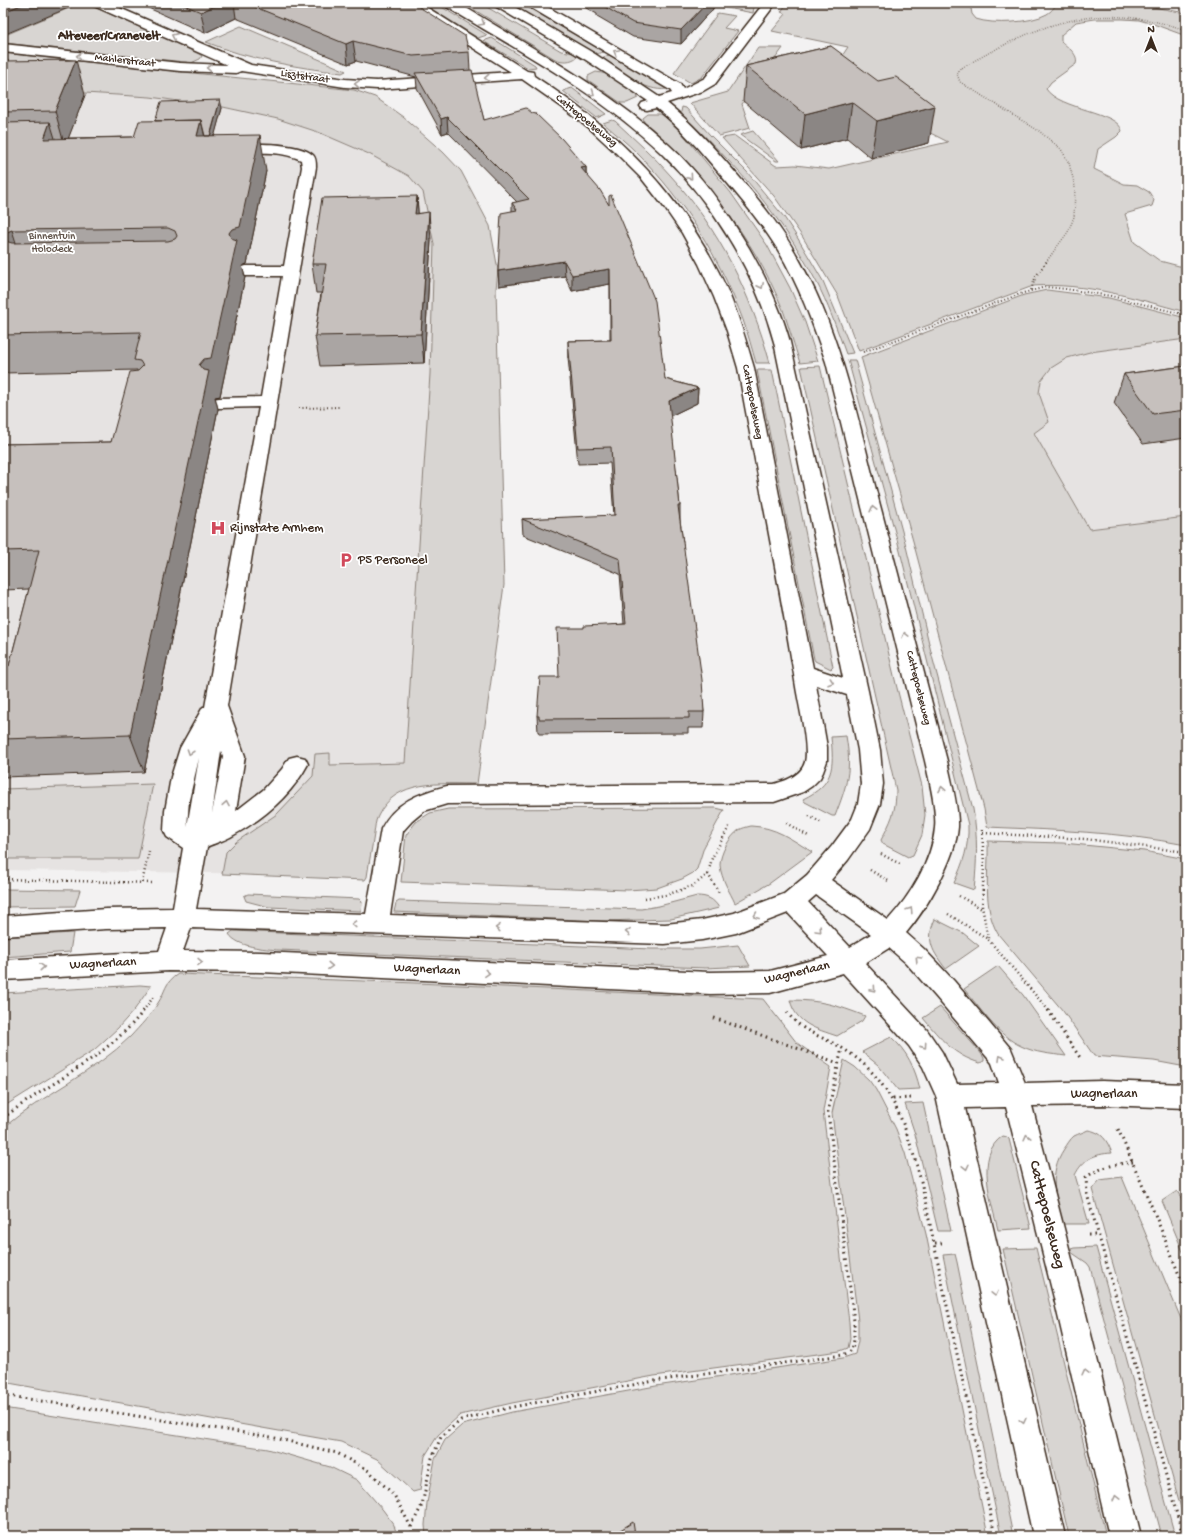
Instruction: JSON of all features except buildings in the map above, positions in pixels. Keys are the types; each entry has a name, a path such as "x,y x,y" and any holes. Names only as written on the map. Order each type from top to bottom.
{"street":[{"name":"Lisztstraat","path":"98,3 248,69 345,83 377,85 526,75"},
{"name":"Cattepoelseweg","path":"411,3 526,75 592,123 629,156 674,211 693,238 708,265 727,309 746,368 804,673 816,747 816,761 812,772 804,780 795,786 774,793 754,794"},
{"name":"Cattepoelseweg","path":"449,3 578,65 640,90 677,118 710,152 765,219 793,263 813,303 832,354 859,453 934,753 943,794 947,826 937,862 918,898 906,916 890,934 848,961"},
{"name":"Cattepoelseweg","path":"499,3 578,65 622,114 664,149 710,201 750,262 766,295 784,347 786,366 869,750 872,784 869,804 862,823 840,853 815,882 890,934 915,956 946,989 1002,1057 1016,1094 1069,1302 1125,1536"},
{"path":"532,3 675,87 680,94"},
{"path":"622,114 698,88 710,81 770,3"},
{"name":"Mahlerstraat","path":"3,48 180,67 248,69"},
{"path":"526,75 578,65"},
{"path":"168,961 184,918 195,844 208,778 216,706 309,167 308,158 298,152 277,149 214,150"},
{"path":"246,271 292,271"},
{"path":"219,403 269,402"},
{"path":"804,673 857,691"},
{"path":"195,844 232,826 268,798 290,777 297,764"},
{"path":"376,925 392,829 400,816 414,805 427,799 447,795 754,794"},
{"path":"3,926 106,919 184,918 666,934 702,930 736,923 792,901 815,882"},
{"path":"792,901 918,1038 933,1060 949,1096 1049,1536"},
{"name":"Wagnerlaan","path":"3,970 168,961 261,962 710,983 770,982 848,961"},
{"name":"Wagnerlaan","path":"949,1096 1102,1093 1186,1096"}],"path":[{"path":"1173,22 1186,30"},
{"path":"1030,29 960,69 957,74 960,82 966,87 1039,131 1061,149 1069,164 1075,186 1074,217 1068,232 1036,276 1031,290"},
{"path":"864,352 1031,290 1051,287 1111,296 1186,315"},
{"path":"314,408 340,407"},
{"path":"754,794 771,814 988,939 1027,983 1055,1018 1102,1093 1133,1162 1186,1292"},
{"path":"983,833 1082,838 1144,844 1186,852"},
{"path":"3,1118 97,1056 124,1032 143,1013 159,988 168,961"},
{"path":"411,1527 422,1505 432,1458 441,1437 462,1420 512,1408 654,1381 843,1355 852,1350 854,1321 828,1112 842,1048 863,1062 880,1080 893,1099 908,1135 921,1181 995,1536"},
{"path":"1133,1162 1106,1165 1094,1171 1086,1177 1086,1194 1183,1536"},
{"path":"3,1395 271,1437 337,1453 369,1471 394,1495 411,1527 412,1536"}],"shaded area":[{"path":"81,3 85,3 202,56 200,59 191,63 3,43 3,36"},
{"path":"422,3 435,3 487,35 478,38"},
{"path":"463,3 480,3 561,51 575,53 577,57 567,61 555,59"},
{"path":"508,3 521,3 604,52 595,54"},
{"path":"725,3 750,3 754,7 753,13 722,7"},
{"path":"787,3 970,3 972,14 976,19 992,22 1022,21 1040,17 1051,11 1058,3 1131,3 1186,13 1186,36 1139,20 1095,19 1076,22 1061,35 1061,41 1076,57 1076,64 1051,82 1046,89 1053,96 1063,102 1100,114 1118,124 1122,131 1098,149 1094,169 1124,184 1137,185 1149,192 1154,200 1152,206 1125,214 1134,242 1160,261 1179,266 1186,266 1186,312 1130,297 1091,289 1052,285 1033,286 859,351 838,296 802,236 774,196 722,138 735,136 776,166 795,165 829,169 948,142 899,117 840,59 848,47 772,31 786,14 781,12"},
{"path":"718,13 735,16 724,28 738,31 702,77 691,83 674,73"},
{"path":"241,26 346,71 342,73 273,62 239,54 206,42"},
{"path":"492,38 536,67 528,68 483,41"},
{"path":"758,48 783,48 742,104 750,128 719,136 690,103 728,92"},
{"path":"3,53 354,90 375,97 403,117 443,152 461,171 490,226 498,270 496,289 504,585 477,784 435,784 408,789 396,795 386,804 377,818 367,877 365,880 222,874 226,852 236,842 277,814 313,776 315,754 330,753 330,765 405,763 430,374 434,244 423,192 409,176 369,154 318,132 278,119 223,107 150,97 3,88"},
{"path":"609,55 666,89 650,88 632,80 601,58"},
{"path":"596,72 608,74 637,94 638,98 627,103 621,103 588,80 588,76"},
{"name":"Rijnstate Arnhem","path":"3,88 150,97 223,107 278,119 318,132 369,154 421,167 462,293 405,763 385,797 358,875 3,870"},
{"path":"572,88 606,114 597,118 563,91"},
{"path":"682,107 686,108 710,135 747,172 784,217 823,281 853,353 846,354 816,281 803,258 773,213 739,172 703,134 683,116 681,112"},
{"path":"648,114 661,114 674,123 731,193 767,245 790,288 805,322 818,361 800,363 783,310 757,257 724,208 705,185 686,163 644,122 643,118"},
{"path":"612,120 615,121 651,155 688,196 704,218 718,240 743,287 770,363 756,363 745,325 734,297 712,252 699,231 671,191 655,172 634,150 603,123"},
{"path":"753,131 779,161 776,161 740,135"},
{"path":"1047,290 1109,298 1186,318 1186,339 1090,352 1067,358 1051,368 1041,381 1039,393 1049,422 1034,433 1089,529 1186,517 1186,845 1112,834 987,827 984,809 913,541 861,357 1024,295"},
{"path":"1186,339 1186,517 1089,529 1034,433 1049,422 1039,393 1041,381 1051,368 1067,358 1090,352"},
{"path":"848,360 855,360 905,542 932,656 973,809 976,829 976,870 974,890 954,883 965,855 968,841 968,825 898,543"},
{"path":"820,366 922,786 925,815 922,835 913,855 908,857 883,844 881,840 892,816 896,790 801,367"},
{"path":"757,370 772,370 833,667 831,669 815,661 814,659"},
{"path":"846,736 848,748 847,777 843,795 835,816 832,816 805,802 803,799 821,787 830,774 832,766 831,737"},
{"path":"153,784 138,859 3,859 3,789"},
{"path":"716,808 724,810 704,847 697,869 682,879 657,888 628,890 401,882 406,835 416,822 430,813 448,809"},
{"path":"751,826 776,831 812,852 770,883 735,903 722,875 720,861 723,851 735,833 740,829"},
{"path":"988,841 1063,843 1144,851 1186,859 1186,1067 1154,1061 1094,1056 1063,1011 998,934 993,924 987,889"},
{"path":"3,889 80,890 75,906 3,907"},
{"path":"248,894 359,899 362,902 361,911 269,907 246,901 244,896"},
{"path":"697,896 710,899 715,902 719,908 671,919 603,921 394,912 396,903 399,901 641,909"},
{"path":"935,919 963,933 979,946 946,969 937,957 932,946 931,934"},
{"path":"233,931 651,949 700,949 738,945 750,966 705,968 279,950 245,945 238,942 229,934"},
{"path":"73,933 70,952 3,957 3,937"},
{"path":"998,966 1023,995 1066,1056 1032,1050 1012,1041 990,1021 964,989"},
{"path":"178,974 417,983 763,999 797,1043 831,1067 823,1111 849,1322 850,1339 848,1348 840,1351 654,1376 512,1403 460,1415 438,1435 425,1456 420,1490 413,1492 377,1459 341,1442 3,1382 3,1128 35,1104 85,1072 117,1049 149,1016 161,999 170,981"},
{"path":"140,985 151,986 135,1009 118,1028 94,1050 3,1107 3,993"},
{"path":"790,1000 828,1004 865,1016 862,1021 837,1036 814,1028 802,1020 797,1015"},
{"path":"940,1007 980,1052 984,1058 984,1061 980,1063 962,1056 948,1045 923,1018"},
{"path":"891,1037 902,1048 910,1060 920,1089 898,1090 878,1065 862,1052"},
{"path":"844,1060 855,1067 869,1080 876,1090 896,1129 905,1153 926,1234 988,1536 426,1536 425,1525 427,1503 435,1459 445,1440 462,1425 512,1412 656,1386 843,1358 855,1354 858,1341 858,1321 832,1113"},
{"path":"923,1103 951,1231 938,1231 915,1134 905,1104"},
{"path":"1088,1130 1093,1131 1103,1137 1112,1153 1090,1158 1085,1161 1075,1175 1089,1224 1062,1224 1054,1186 1056,1167 1059,1158 1071,1139 1074,1136"},
{"path":"1003,1136 1009,1139 1031,1228 998,1230 989,1194 987,1167 989,1155 994,1144"},
{"path":"1122,1177 1186,1331 1186,1526 1092,1189 1100,1180"},
{"path":"1177,1191 1186,1206 1186,1259 1162,1201"},
{"path":"1096,1247 1175,1536 1162,1536 1090,1267 1087,1263 1071,1252 1071,1249 1074,1248"},
{"path":"1036,1248 1106,1536 1069,1536 1003,1249"},
{"path":"955,1254 1013,1536 1001,1536 943,1255"},
{"path":"3,1408 268,1449 330,1467 357,1480 394,1525 397,1536 3,1536"}],"place":[{"name":"Rijnstate Arnhem","path":"218,528"},
{"name":"P5 Personeel","path":"346,560"}],"district":[{"name":"Alteveer/Cranevelt","path":"109,36"}],"park label":[{"name":"Binnentuin Holodeck","path":"52,243"}]}
